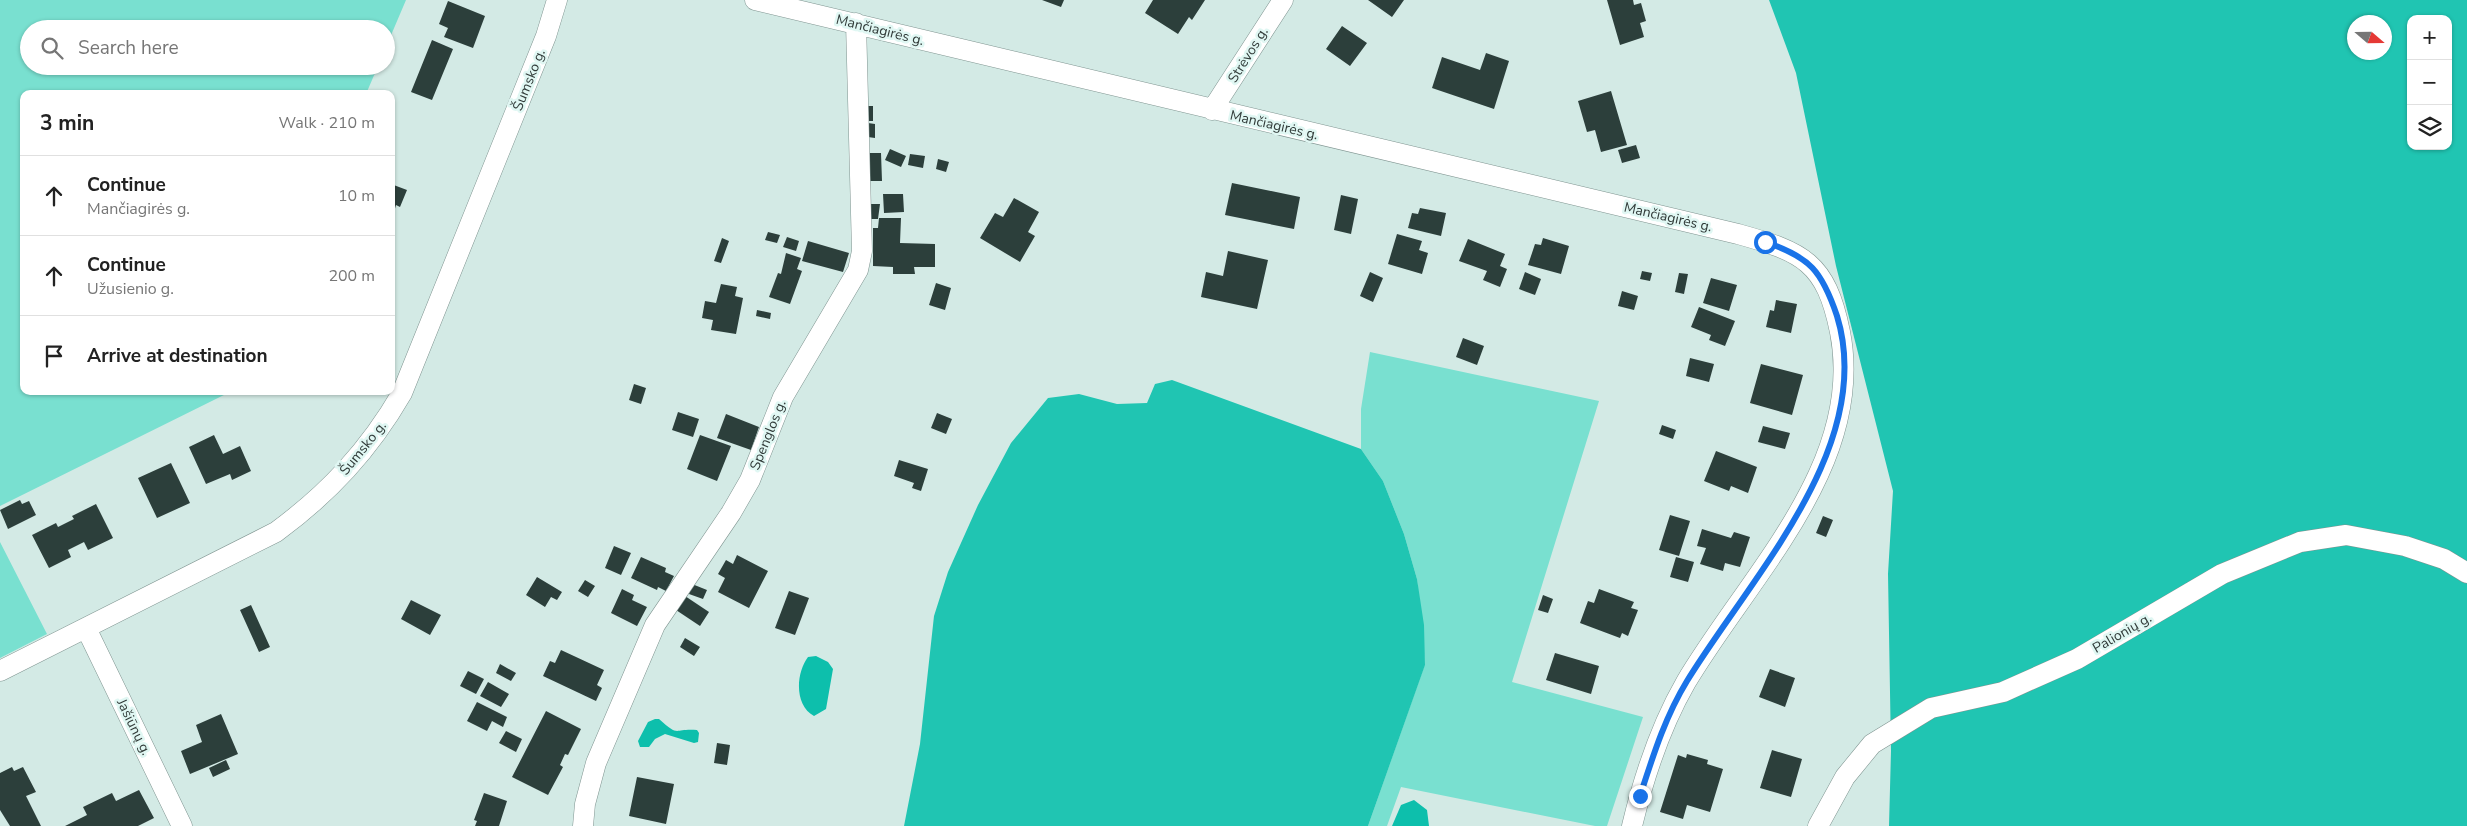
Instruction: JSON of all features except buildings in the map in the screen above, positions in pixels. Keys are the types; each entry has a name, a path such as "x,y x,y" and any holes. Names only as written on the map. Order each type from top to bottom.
{"street":[{"name":"Šumsko g.","path":"0,671 276,532 307,509 327,490 382,428 402,393 410,374 546,36 557,0"},
{"name":"Mančiagirės g.","path":"755,0 1738,234 1792,251 1807,262 1818,273 1829,292 1838,320 1842,343 1843,383 1837,424 1828,456 1786,533 1686,682 1659,737 1632,826"},
{"name":"Strėvos g.","path":"1212,110 1282,0"},
{"name":"Spenglos g.","path":"583,826 585,804 596,763 655,625 732,513 750,480 783,397 858,270 862,251 856,23"},
{"name":"Palionių g.","path":"1818,826 1845,777 1872,744 1931,708 2003,692 2077,659 2222,574 2300,542 2346,535 2405,546 2444,559 2467,573"},
{"name":"Jašiūnų g.","path":"86,628 182,826"}],"shaded area":[{"path":"0,0 406,0 395,26 395,20 20,20 20,75 374,75 368,90 20,90 20,395 224,395 0,506"},
{"path":"1769,0 2467,0 2467,826 1889,826 1891,751 1888,574 1893,491 1836,266 1796,73"},
{"path":"1370,352 1599,401 1512,682 1643,717 1607,826 1595,826 1401,787 1387,826 1368,826 1425,664 1417,579 1404,534 1383,481 1361,449 1361,409"},
{"path":"1172,380 1361,449 1383,481 1404,534 1417,579 1424,625 1425,665 1368,826 904,826 920,744 934,616 948,572 978,505 1011,443 1048,398 1079,394 1117,404 1147,403 1155,384"},
{"path":"0,542 47,634 0,658"},
{"path":"816,656 828,662 833,669 826,709 814,716 808,711 800,697 799,680 808,657"},
{"path":"659,719 677,731 697,730 699,733 698,742 694,743 665,734 655,739 649,747 640,747 638,741 648,722"},
{"path":"1414,800 1427,810 1429,826 1392,826 1401,805"}],"route":[{"path":"1640,796 1659,737 1686,682 1786,533 1828,456 1837,424 1843,383 1842,343 1838,320 1829,292 1818,273 1807,262 1792,251 1765,242"}]}
